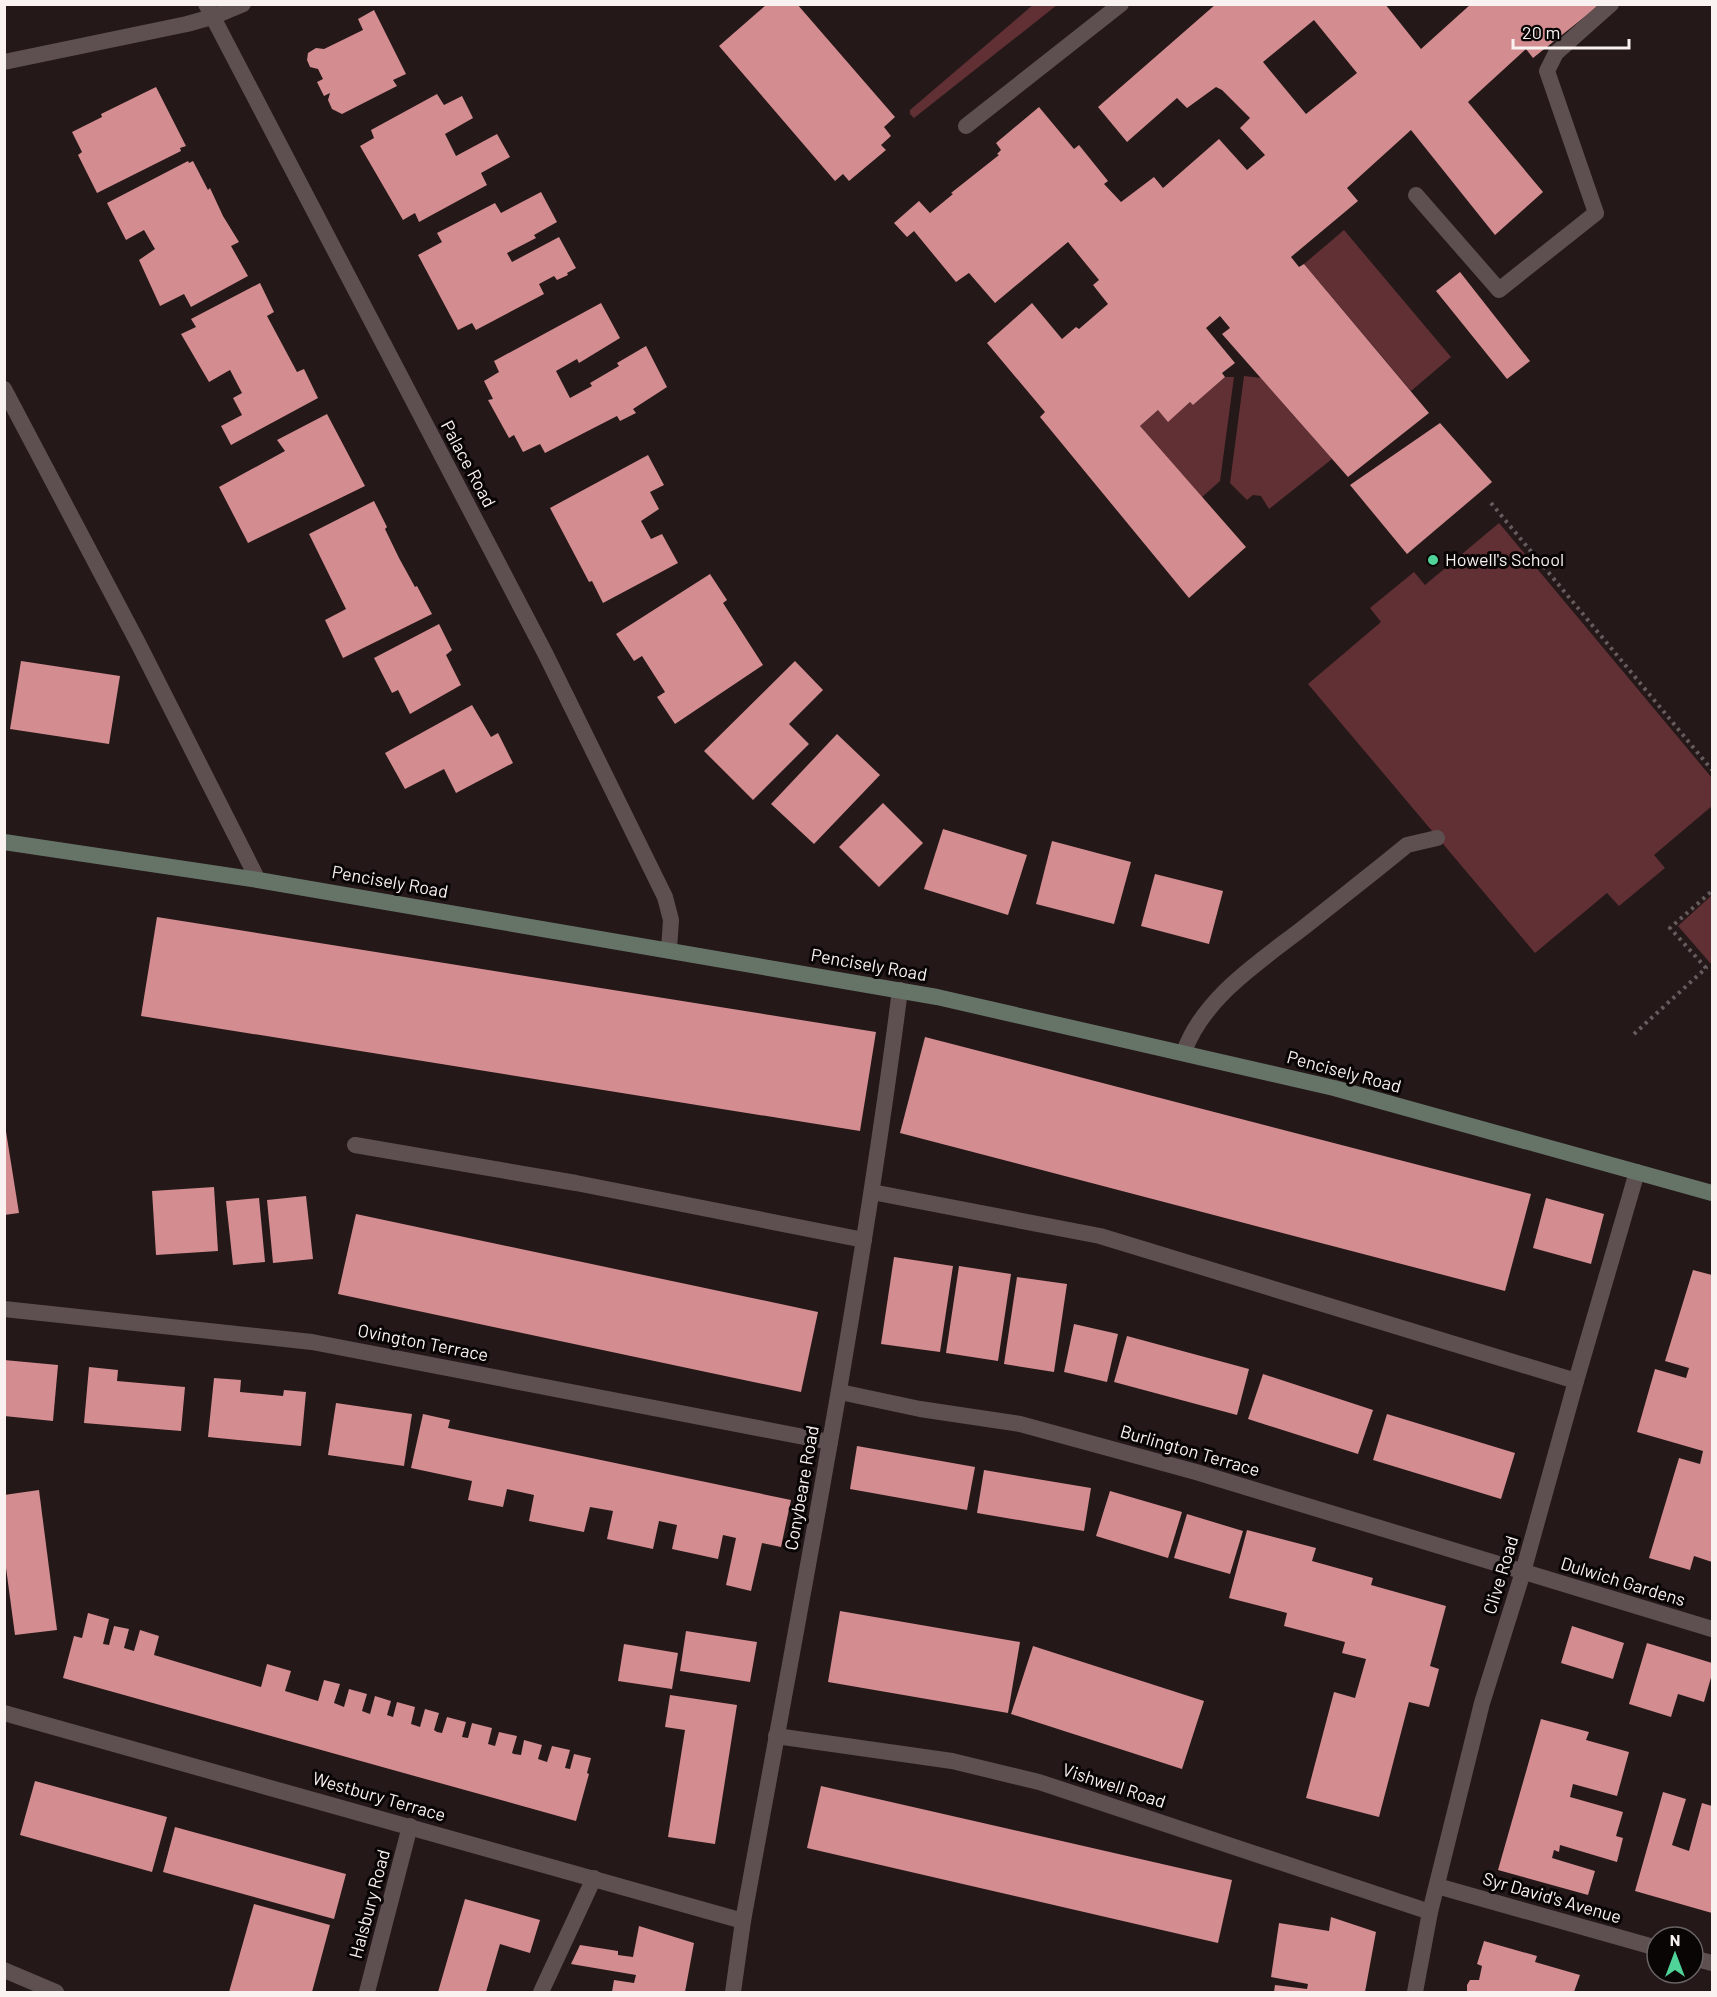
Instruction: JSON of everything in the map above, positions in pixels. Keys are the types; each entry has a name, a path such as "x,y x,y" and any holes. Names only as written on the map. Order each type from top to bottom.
{"main road":[{"name":"Pencisely Road","path":"4,842 258,880 900,990 1184,1052 1334,1088 1713,1193"}],"street":[{"path":"4,62 188,24 212,9 243,4"},
{"path":"966,126 1121,4"},
{"path":"1416,195 1499,290 1596,213 1548,71 1556,53 1611,4"},
{"name":"Palace Road","path":"212,9 546,655 665,897 671,921 669,949"},
{"path":"4,389 138,643 258,880"},
{"path":"1184,1052 1190,1036 1222,994 1247,972 1407,845 1437,838"},
{"name":"Conybeare Road","path":"734,1992 743,1921 840,1392 872,1192 900,990"},
{"path":"355,1145 576,1183 864,1240"},
{"name":"Clive Road","path":"1415,1992 1430,1912 1482,1703 1523,1572 1637,1172"},
{"path":"872,1192 1100,1236 1576,1381"},
{"name":"Ovington Terrace","path":"4,1309 312,1341 830,1442"},
{"name":"Burlington Terrace","path":"840,1392 920,1409 1020,1424 1196,1472 1523,1572"},
{"name":"Dulwich Gardens","path":"1523,1572 1713,1629"},
{"name":"Westbury Terrace","path":"4,1713 743,1921"},
{"name":"Vishwell Road","path":"776,1736 952,1761 1040,1782 1430,1912"},
{"name":"Halsbury Road","path":"367,1992 410,1826"},
{"path":"541,1992 594,1878"},
{"name":"Syr David's Avenue","path":"1437,1886 1645,1945"},
{"path":"4,1970 56,1992"}],"path":[{"path":"1491,503 1713,770"},
{"path":"1634,1034 1706,968 1670,928 1713,891"}],"shaded area":[{"path":"1034,4 1057,5 914,118 910,114 910,110"},
{"path":"1344,230 1451,357 1411,391 1304,264"},
{"path":"1244,376 1261,378 1332,459 1269,509 1261,496 1253,495 1247,500 1230,483"},
{"path":"1225,377 1234,377 1220,481 1201,498 1140,426 1158,410 1168,421 1190,402 1193,405"},
{"path":"1499,523 1712,778 1712,806 1654,855 1665,868 1619,906 1607,893 1535,953 1308,684 1381,622 1370,608 1414,572 1425,585"},
{"path":"1712,895 1712,965 1678,926"}],"building":[{"path":"767,4 797,4 895,117 884,127 891,136 881,145 886,150 849,181 843,174 835,181 719,46"},
{"path":"1216,4 1385,4 1421,49 1471,4 1595,4 1597,7 1533,58 1526,49 1468,102 1543,192 1495,235 1411,130 1347,188 1358,201 1291,257 1299,267 1304,264 1429,413 1348,477 1222,334 1230,328 1220,316 1206,328 1235,363 1222,373 1225,377 1193,405 1190,402 1168,422 1158,410 1140,426 1246,547 1189,598 1040,417 1045,412 987,343 1032,303 1062,339 1076,327 1079,329 1108,304 1093,285 1099,280 1068,242 995,303 969,273 956,282 914,231 907,237 894,223 919,201 930,213 999,155 997,154 1001,150 996,143 1039,107 1074,149 1079,145 1108,181 1104,184 1121,202 1154,177 1163,188 1219,139 1247,170 1265,155 1240,128 1250,118 1222,90 1216,87 1187,108 1177,98 1127,142 1098,107","holes":["1314,20 1357,73 1306,114 1263,62"]},
{"path":"374,10 406,74 393,80 397,86 342,114 332,109 328,100 330,93 324,96 317,82 323,79 318,69 310,67 307,60 308,53 316,48 324,49 363,30 358,19"},
{"path":"156,87 186,146 180,148 181,151 97,193 78,155 82,152 72,132 102,117 101,114"},
{"path":"437,94 444,105 462,96 473,118 445,134 456,156 497,134 510,157 481,173 487,185 419,222 415,213 403,220 360,146 374,138 371,130"},
{"path":"188,161 189,163 193,161 208,190 210,188 239,242 231,246 248,276 191,307 184,294 160,306 139,260 155,249 144,230 126,240 107,203"},
{"path":"541,192 557,222 534,235 536,238 507,253 512,262 559,237 576,268 557,280 554,276 539,284 544,294 476,330 472,323 458,330 418,255 442,242 437,233 495,203 501,213"},
{"path":"1460,272 1530,361 1507,379 1436,291"},
{"path":"260,283 274,312 267,316 297,372 304,369 318,398 231,445 221,426 242,415 233,398 242,393 230,370 209,382 181,334 196,327 191,319"},
{"path":"601,303 620,338 579,363 577,359 556,371 570,398 592,386 590,383 619,366 617,363 646,346 667,387 633,409 636,413 620,421 617,416 545,453 540,444 523,452 514,435 509,438 488,400 493,399 484,381 499,372 494,361"},
{"path":"327,414 365,486 248,543 219,487 285,451 277,440"},
{"path":"1440,423 1492,482 1407,554 1350,485"},
{"path":"648,455 664,485 650,492 659,509 641,521 651,539 662,534 678,563 603,603 592,581 589,582 550,508"},
{"path":"374,501 399,558 432,614 343,658 325,620 346,609 309,534"},
{"path":"710,574 727,600 723,603 763,665 675,724 657,697 665,692 642,656 634,661 616,634"},
{"path":"439,624 452,650 446,655 461,685 410,714 398,690 392,693 374,658"},
{"path":"21,661 120,676 109,744 10,729"},
{"path":"795,661 823,690 789,724 809,744 753,800 704,751"},
{"path":"472,705 491,737 498,733 513,763 456,793 444,769 405,789 385,753"},
{"path":"837,734 880,775 814,844 771,804"},
{"path":"883,803 923,843 879,887 839,847"},
{"path":"943,829 1027,855 1008,915 924,889"},
{"path":"1052,841 1131,862 1114,924 1036,904"},
{"path":"1155,874 1223,891 1209,944 1141,926"},
{"path":"157,917 876,1032 860,1131 141,1016"},
{"path":"925,1037 1531,1194 1505,1291 900,1133"},
{"path":"4,1119 19,1213 4,1215"},
{"path":"214,1187 218,1251 156,1255 152,1191"},
{"path":"306,1196 313,1259 273,1263 267,1200"},
{"path":"259,1198 265,1262 233,1265 226,1201"},
{"path":"1546,1198 1604,1214 1591,1264 1533,1248"},
{"path":"356,1214 818,1312 801,1392 338,1294"},
{"path":"894,1257 953,1266 940,1352 881,1344"},
{"path":"959,1266 1011,1274 998,1361 946,1353"},
{"path":"1693,1270 1712,1275 1712,1562 1694,1556 1690,1570 1649,1558 1679,1458 1700,1464 1703,1451 1637,1432 1655,1369 1686,1378 1689,1368 1665,1361"},
{"path":"1017,1277 1067,1284 1054,1372 1004,1364"},
{"path":"1074,1324 1118,1334 1107,1382 1064,1372"},
{"path":"1127,1336 1249,1369 1237,1415 1114,1382"},
{"path":"4,1360 58,1365 53,1421 4,1416"},
{"path":"89,1367 118,1370 117,1381 185,1387 181,1431 84,1423"},
{"path":"1263,1374 1373,1410 1358,1454 1248,1419"},
{"path":"214,1378 241,1380 240,1392 283,1396 284,1390 306,1392 301,1446 208,1437"},
{"path":"336,1403 412,1414 404,1466 328,1455"},
{"path":"423,1414 450,1420 448,1428 791,1500 781,1547 762,1543 751,1591 726,1585 736,1538 723,1535 718,1559 672,1549 677,1525 659,1521 653,1549 607,1539 613,1511 590,1507 584,1532 529,1521 534,1495 507,1489 503,1507 468,1500 472,1481 411,1468"},
{"path":"1387,1414 1515,1453 1501,1499 1373,1460"},
{"path":"857,1446 975,1467 967,1510 850,1489"},
{"path":"984,1470 1091,1488 1084,1531 977,1513"},
{"path":"39,1490 57,1630 15,1635 4,1553 4,1495"},
{"path":"1110,1491 1182,1512 1168,1558 1096,1536"},
{"path":"1187,1514 1243,1531 1230,1574 1174,1558"},
{"path":"1247,1530 1316,1548 1312,1561 1373,1578 1371,1585 1446,1606 1430,1666 1439,1669 1429,1707 1409,1702 1379,1817 1306,1798 1334,1692 1355,1698 1366,1659 1342,1653 1345,1642 1284,1626 1287,1613 1229,1598"},
{"path":"840,1611 1020,1642 1008,1713 828,1682"},
{"path":"88,1613 109,1619 103,1644 109,1645 114,1626 129,1629 124,1648 134,1651 140,1630 159,1636 154,1655 261,1687 267,1664 291,1671 285,1691 318,1701 324,1680 340,1684 334,1703 344,1707 349,1689 367,1694 362,1711 370,1714 375,1696 391,1701 387,1715 393,1717 397,1702 415,1707 411,1724 420,1727 425,1709 439,1713 434,1730 437,1732 442,1733 447,1717 466,1722 462,1737 468,1738 472,1723 492,1728 488,1744 495,1746 499,1732 517,1736 512,1753 514,1754 521,1755 524,1740 542,1745 538,1759 547,1762 552,1746 570,1750 565,1768 570,1769 574,1754 591,1758 576,1821 63,1678 74,1636 82,1638"},
{"path":"1572,1626 1624,1643 1613,1679 1561,1663"},
{"path":"686,1631 757,1642 750,1682 680,1671"},
{"path":"1647,1643 1712,1663 1712,1674 1704,1702 1678,1694 1671,1717 1629,1704"},
{"path":"624,1644 678,1653 672,1689 618,1681"},
{"path":"1033,1646 1204,1701 1182,1769 1011,1714"},
{"path":"670,1695 737,1705 715,1844 668,1837 685,1730 665,1727"},
{"path":"1541,1719 1589,1732 1586,1740 1629,1752 1617,1796 1573,1784 1570,1797 1623,1812 1616,1836 1623,1838 1617,1862 1560,1845 1559,1852 1554,1850 1552,1858 1595,1871 1588,1895 1498,1870"},
{"path":"35,1781 167,1817 152,1872 20,1835"},
{"path":"821,1786 1232,1880 1218,1943 807,1848"},
{"path":"1663,1792 1686,1799 1672,1845 1689,1851 1702,1803 1712,1806 1712,1913 1635,1891"},
{"path":"175,1827 346,1874 334,1919 163,1872"},
{"path":"465,1899 540,1920 530,1953 500,1944 486,1992 438,1992"},
{"path":"254,1904 330,1925 312,1992 229,1992"},
{"path":"1331,1917 1376,1932 1365,1992 1274,1992 1275,1985 1307,1989 1308,1984 1271,1977 1279,1923 1329,1931"},
{"path":"639,1926 694,1943 685,1992 612,1992 614,1980 634,1983 636,1975 571,1964 580,1945 618,1951 618,1955 633,1957"},
{"path":"1484,1941 1537,1956 1535,1962 1580,1975 1574,1992 1467,1992 1470,1980 1479,1980 1482,1966 1477,1964"}],"place":[{"name":"Howell's School","path":"1433,560"}]}
